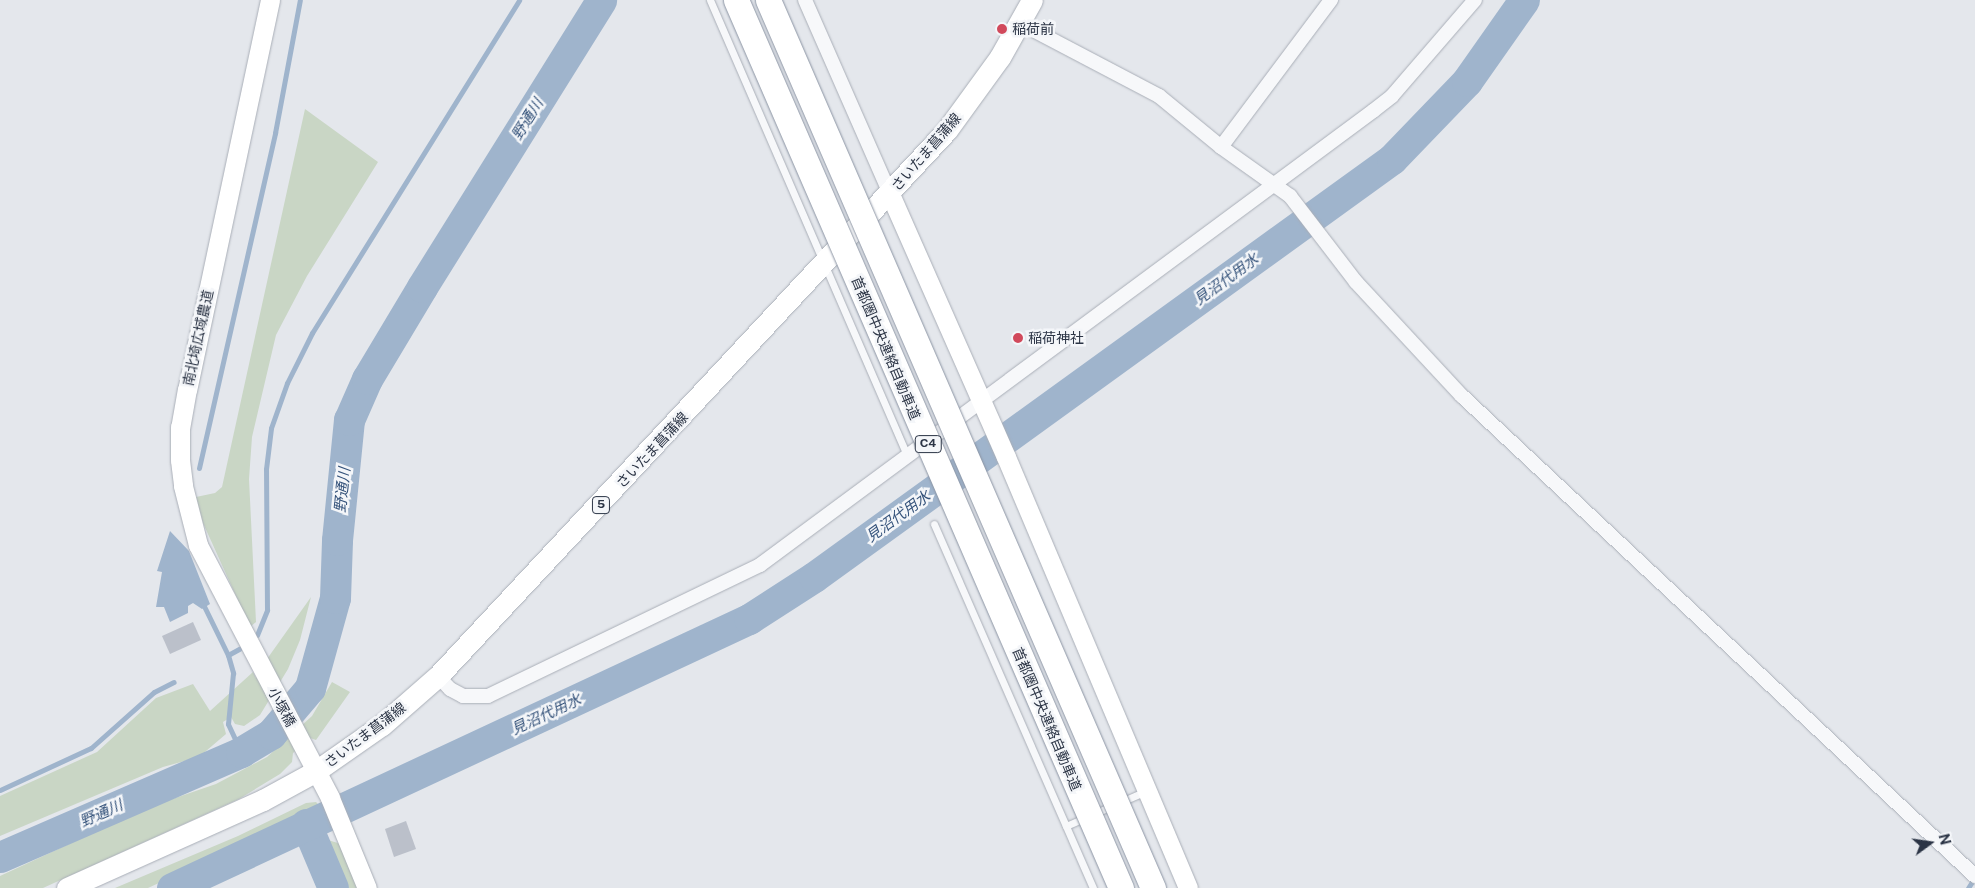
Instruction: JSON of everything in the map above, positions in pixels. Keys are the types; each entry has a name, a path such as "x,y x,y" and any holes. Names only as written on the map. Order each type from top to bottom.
{"highway":[{"name":"首都圏中央連絡自動車道","path":"736,0 1120,888"},
{"name":"首都圏中央連絡自動車道","path":"768,0 1152,888"}],"main road":[{"name":"さいたま菖蒲線","path":"68,888 263,800 316,771 382,725 438,676 890,194 975,94 1020,23 1032,0"}],"street":[{"name":"南北埼広域農道","path":"260,665 198,545 183,486 180,427 270,0"},
{"path":"805,0 981,403 1188,888"},
{"path":"1220,147 1331,0"},
{"path":"438,676 450,689 463,696 488,696 760,565 981,403 1392,96 1475,0"},
{"path":"1020,23 1159,96 1220,147 1276,184 1290,196 1356,282 1462,396 1975,876"},
{"name":"小塚橋","path":"260,665 316,771"},
{"path":"316,771 342,824 367,888"}],"lane":[{"path":"710,0 908,457"},
{"path":"934,524 1093,888"},
{"path":"1066,826 1146,791"}],"green space":[{"path":"305,109 378,162 307,276 276,335 252,437 249,479 256,622 250,627 203,523 196,497 215,493 222,487"},
{"path":"311,597 300,640 288,669 260,715 244,726 235,724 231,717 223,722 226,734 199,757 163,767 0,836 0,796 97,752 156,698 193,684 210,711 253,672 256,678 271,667 267,659"},
{"path":"332,682 350,692 316,740 310,738 293,753 292,762 280,774 239,799 43,888 0,888 0,876 149,807 216,784 267,757 312,716"},
{"path":"316,802 322,808 148,888 115,888 238,836 306,803"},
{"path":"328,840 341,844 358,888 338,888 325,856 317,852 315,858 326,888 318,888 304,850"}],"water":[{"path":"170,531 189,551 210,604 202,609 193,603 188,606 188,613 170,622 164,607 156,607 162,572 157,571"}],"building":[{"path":"193,622 201,640 170,654 162,636"},
{"path":"406,821 416,849 394,857 385,829"}],"waterway":[{"path":"199,468 275,133 300,0"},
{"path":"257,635 267,610 266,469 271,428 287,383 312,333 519,0"},
{"name":"野通川","path":"0,857 241,752 271,734 310,688 335,598 337,540 349,420 367,379 422,287 601,0"},
{"name":"見沼代用水","path":"172,888 749,619 814,577 1392,159 1467,81 1524,0"},
{"path":"202,602 228,655 233,673 228,724 241,752"},
{"path":"228,655 239,649"},
{"path":"0,790 91,748 154,692 174,682"},
{"path":"306,824 333,888"},
{"path":"1968,888 1975,877"}],"place":[{"name":"稲荷前","path":"1002,29"},
{"name":"稲荷神社","path":"1018,338"}]}
